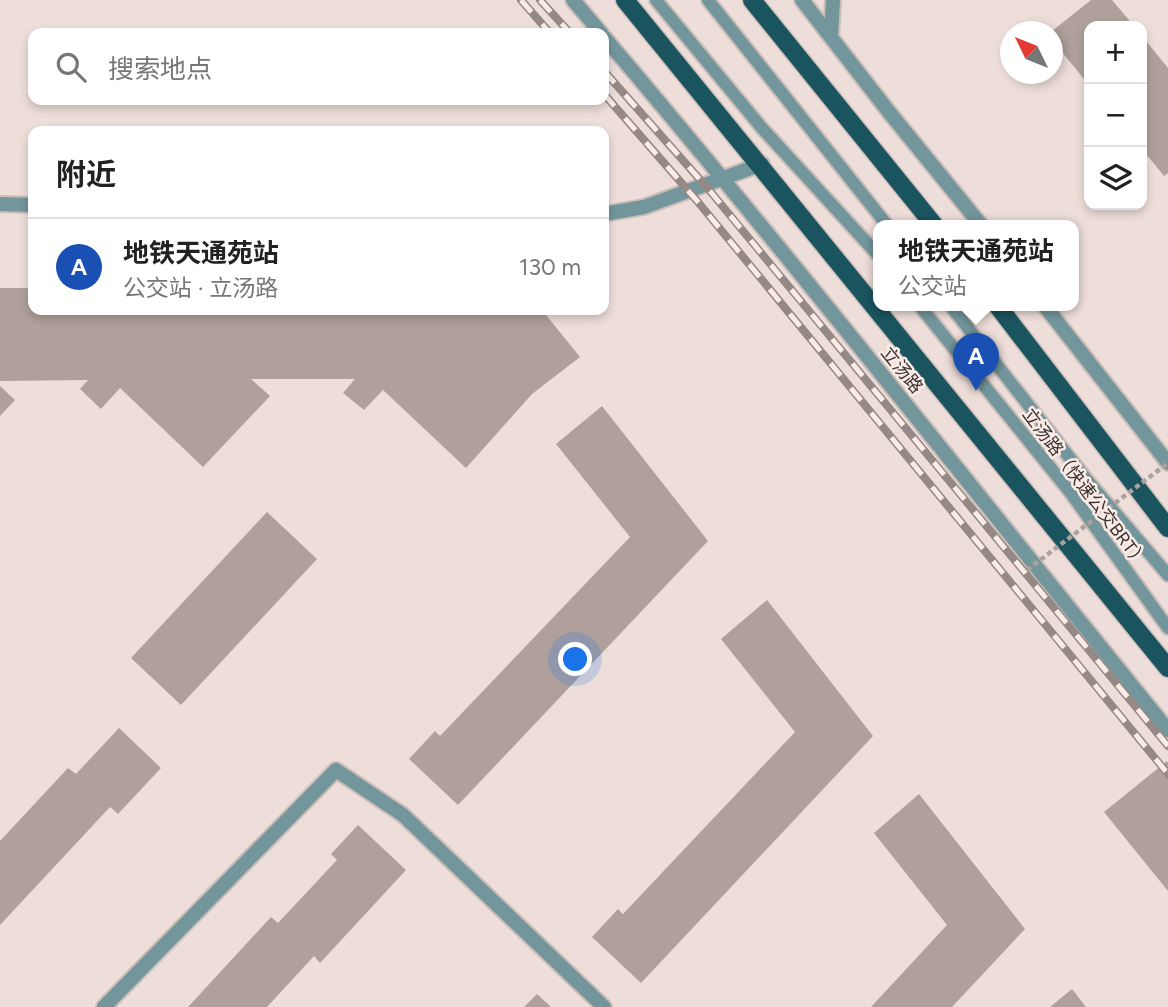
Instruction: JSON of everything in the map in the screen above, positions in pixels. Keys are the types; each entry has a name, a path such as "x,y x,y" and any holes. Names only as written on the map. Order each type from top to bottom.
{"main road":[{"name":"立汤路","path":"625,0 873,302"},
{"path":"752,0 930,220"},
{"name":"立汤路","path":"880,311 1168,668"},
{"path":"1002,311 1168,528"}],"street":[{"name":"立汤路","path":"573,0 596,28"},
{"path":"802,0 977,220"},
{"path":"831,36 833,0"},
{"name":"立汤路","path":"609,43 725,179 883,380 1168,730"},
{"path":"609,213 644,207 762,164"},
{"path":"0,204 28,205"},
{"path":"1049,311 1168,463"},
{"path":"104,1007 335,770 403,815 604,1007"}],"lane":[{"path":"656,0 753,118 873,250"},
{"path":"708,0 883,220"},
{"name":"立汤路（快速公交BRT）","path":"924,311 1070,492 1168,628"},
{"name":"立汤路（快速公交BRT）","path":"955,311 1087,480 1168,575"}],"path":[{"path":"1027,570 1168,463"}],"building":[{"path":"1091,0 1112,0 1130,21 1084,21 1084,79 1063,53 1063,22"},
{"path":"1147,42 1168,68 1168,173 1164,176 1147,155"},
{"path":"0,288 28,288 28,315 546,315 580,357 532,394 466,468 383,390 364,410 343,393 355,379 251,379 270,396 203,467 120,388 101,409 80,389 88,380 0,381"},
{"path":"0,386 15,400 0,416"},
{"path":"602,406 708,541 458,805 409,759 435,731 440,736 630,537 556,444"},
{"path":"267,512 317,559 181,705 131,658"},
{"path":"767,600 873,736 641,983 592,937 618,909 623,914 795,732 721,639"},
{"path":"119,728 161,768 118,814 110,807 0,925 0,841 68,768 76,774"},
{"path":"1167,761 1168,763 1168,891 1104,812"},
{"path":"919,794 1025,929 952,1007 871,1007 947,925 874,833"},
{"path":"358,825 406,870 320,963 314,956 267,1007 188,1007 271,917 278,923 337,860 331,854"},
{"path":"1072,989 1086,1007 1050,1007"},
{"path":"537,994 551,1007 524,1007"}],"railway":[{"path":"521,0 546,28"},
{"path":"540,0 565,28"},
{"path":"609,77 710,191 1168,746"},
{"path":"609,100 698,202 1168,774"}],"place":[{"name":"地铁天通苑站","path":"976,391"}]}
